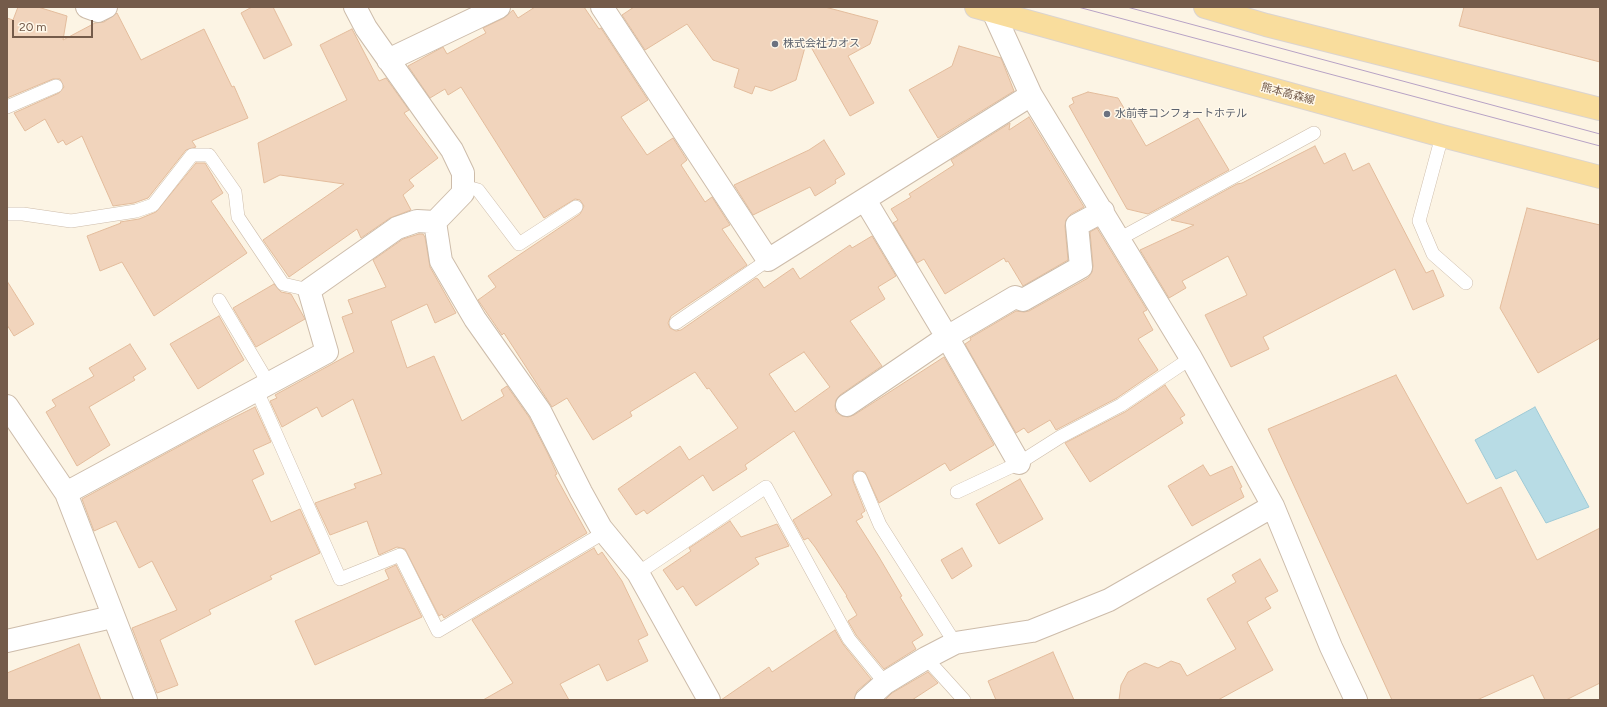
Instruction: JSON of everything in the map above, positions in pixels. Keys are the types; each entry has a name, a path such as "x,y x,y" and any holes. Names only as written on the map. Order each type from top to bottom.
{"main road":[{"path":"1205,7 1228,11 1600,108"},
{"name":"熊本高森線","path":"990,8 1442,136 1600,177"}],"street":[{"path":"87,7 98,11 106,7"},
{"path":"66,493 263,388 327,352 310,290 397,228 417,221 435,222 463,193 463,173 452,150 366,28 355,7"},
{"path":"388,60 499,7"},
{"path":"602,7 768,260 1032,95"},
{"path":"990,8 1032,95 1191,358 1273,506 1331,647 1356,700"},
{"path":"865,200 1019,463"},
{"path":"846,405 947,338 1015,297 1022,300 1081,267 1077,225 1103,211"},
{"path":"435,222 441,261 475,319 540,411 581,492 605,532 638,572 709,700"},
{"path":"7,406 66,493 112,617 146,700"},
{"path":"866,700 885,683 926,658 955,643 1032,631 1109,600 1273,506"},
{"path":"7,641 112,617"}],"lane":[{"path":"7,106 56,86"},
{"path":"1119,239 1314,133"},
{"path":"1442,136 1419,221 1433,254 1466,283"},
{"path":"7,214 22,214 71,221 136,211 153,205 192,154 209,155 235,192 238,218 283,284 310,290"},
{"path":"463,186 478,190 519,244 576,207"},
{"path":"676,323 768,260"},
{"path":"219,300 263,388 340,579 400,555 438,631 605,532"},
{"path":"957,492 1019,463 1060,437 1121,405 1191,358"},
{"path":"860,478 880,526 955,643"},
{"path":"638,572 766,487 849,639 885,683"},
{"path":"926,658 964,700"}],"water":[{"path":"1535,407 1589,507 1546,523 1516,470 1496,479 1475,440"}],"building":[{"path":"18,7 38,7 67,16 63,40 95,23 104,22 117,13 141,60 204,29 232,87 234,86 248,118 192,141 196,147 186,150 148,198 134,203 113,206 82,136 66,145 63,140 58,143 45,119 25,131 14,113 59,93 64,87 60,79 53,79 7,98 7,18 13,20"},
{"path":"252,7 273,7 292,45 264,59 241,13"},
{"path":"535,7 584,7 599,29 601,28 648,100 621,117 647,155 673,138 687,160 681,165 705,202 712,197 730,225 722,229 747,265 671,316 668,323 670,328 676,331 681,330 756,278 764,288 793,268 800,279 850,245 852,248 872,236 896,276 878,287 885,299 850,321 882,366 840,395 836,400 836,412 842,416 848,417 854,415 944,357 994,445 950,471 945,463 879,503 865,472 857,471 853,474 853,481 865,511 861,514 863,517 856,521 902,596 900,597 923,635 912,642 916,649 884,669 856,635 848,621 857,615 847,596 815,547 808,538 804,540 793,520 832,495 794,431 745,465 747,469 713,491 703,475 647,514 644,510 636,515 618,489 680,446 689,460 738,428 709,388 707,389 695,372 630,412 632,416 593,440 567,398 552,407 504,333 502,335 478,300 496,287 488,276 580,214 584,206 580,200 575,199 544,218 461,87 448,95 445,89 430,98 408,66 443,47 447,54 486,33 483,28 504,18 513,10 518,18","holes":["804,352 830,387 795,412 769,374"]},
{"path":"634,7 825,7 878,21 870,44 848,56 874,103 850,116 807,40 796,80 771,91 755,86 752,94 734,87 739,69 713,60 687,24 645,50 622,15"},
{"path":"1464,7 1600,7 1600,62 1459,26"},
{"path":"352,29 379,81 386,78 409,110 404,113 438,158 409,180 414,186 403,195 411,210 390,218 361,238 357,229 289,277 263,240 344,184 280,175 264,183 258,143 347,100 320,45"},
{"path":"959,46 1001,58 1014,91 938,138 909,90 952,66"},
{"name":"水前寺コンフォートホテル","path":"1088,92 1118,98 1146,146 1198,118 1229,170 1148,214 1127,209 1069,106 1074,103 1072,98"},
{"path":"1029,117 1084,207 1071,214 1066,220 1065,226 1068,260 1023,286 1008,261 1006,262 1004,258 945,294 924,259 917,263 893,223 898,220 891,209 911,197 909,194 954,165 951,160 1010,123 1009,130"},
{"path":"824,140 845,174 835,180 836,183 815,196 810,187 753,215 734,185 809,150"},
{"path":"1315,146 1324,164 1345,153 1353,171 1369,163 1426,273 1433,270 1444,296 1413,310 1395,269 1263,337 1269,349 1231,367 1205,315 1247,295 1228,256 1182,281 1186,288 1169,298 1140,250 1194,225 1171,220 1237,184 1242,183"},
{"path":"196,163 205,163 223,193 211,201 247,253 154,316 122,262 100,271 87,236 121,223 120,222 139,219 156,212"},
{"path":"1527,208 1600,225 1600,338 1538,373 1500,308"},
{"path":"1097,228 1147,310 1143,312 1153,330 1138,339 1158,370 1117,398 1056,430 1050,420 1028,433 1024,428 1016,433 965,344 971,340 970,338 1016,311 1029,311 1088,278 1092,272 1093,266 1090,232"},
{"path":"423,234 425,237 430,267 456,313 435,323 427,304 391,321 407,368 434,356 462,421 504,396 501,390 507,386 529,417 557,474 555,475 587,533 444,618 442,614 439,616 405,549 397,547 379,555 367,521 330,535 315,503 356,488 354,484 382,474 353,399 322,417 317,407 282,427 270,401 277,398 275,395 354,352 342,317 353,313 348,300 386,287 373,260 403,239"},
{"path":"7,281 34,324 14,336 7,325"},
{"path":"274,284 281,292 291,294 305,319 256,347 233,308"},
{"path":"219,316 244,360 198,389 170,344"},
{"path":"130,344 146,369 133,377 135,380 89,407 110,445 77,466 46,412 56,406 52,400 94,376 89,368"},
{"path":"1396,375 1467,504 1501,487 1537,560 1600,528 1600,683 1566,700 1545,700 1533,675 1477,700 1392,700 1268,429"},
{"path":"1165,385 1185,415 1180,418 1183,423 1090,482 1065,443 1125,412"},
{"path":"255,407 271,442 253,450 264,474 252,480 271,522 300,509 320,553 270,576 272,579 209,610 211,614 160,640 178,685 157,693 132,628 177,610 152,561 139,568 116,521 94,531 82,499 211,429"},
{"path":"1203,465 1210,476 1232,466 1242,487 1240,488 1244,497 1192,526 1168,486"},
{"path":"1020,479 1043,519 999,544 976,504"},
{"path":"730,521 741,537 777,524 789,546 755,558 759,564 696,606 683,586 677,590 663,570 691,551 689,548"},
{"path":"594,548 598,555 602,552 622,581 648,635 638,640 648,661 607,681 599,664 560,684 569,700 483,700 513,683 472,620"},
{"path":"962,548 972,566 952,579 941,560"},
{"path":"1260,559 1278,591 1265,598 1271,608 1247,622 1273,670 1218,700 1119,700 1121,685 1128,672 1145,663 1158,668 1171,661 1180,664 1187,676 1236,649 1207,599 1236,582 1232,575"},
{"path":"396,565 422,617 315,665 295,621 389,579 385,570"},
{"path":"835,630 843,644 871,679 857,691 854,700 721,700 769,667 772,672"},
{"path":"79,644 101,700 7,700 7,673"},
{"path":"1053,652 1074,700 996,700 988,681"},
{"path":"928,672 938,683 912,700 885,700 892,693"}],"tram line":[{"path":"1078,7 1600,146"},
{"path":"1127,7 1600,134"}],"place":[{"name":"株式会社カオス","path":"775,44"},
{"name":"水前寺コンフォートホテル","path":"1107,114"}]}
